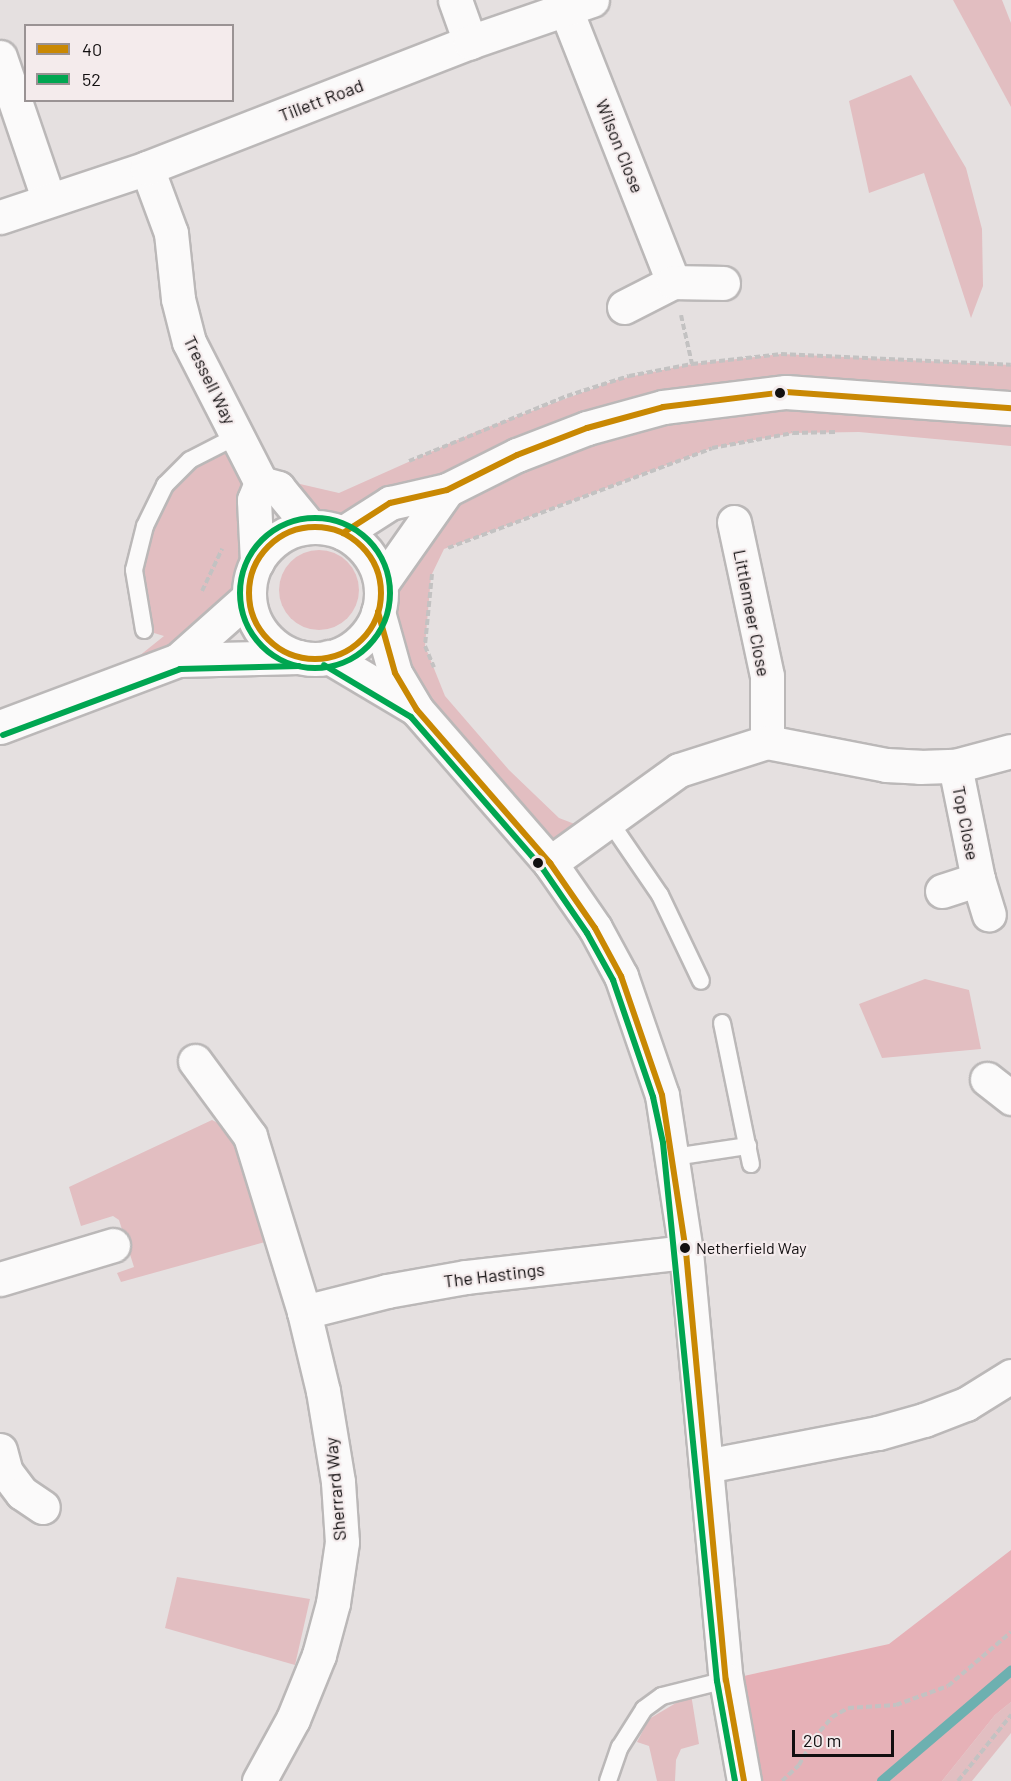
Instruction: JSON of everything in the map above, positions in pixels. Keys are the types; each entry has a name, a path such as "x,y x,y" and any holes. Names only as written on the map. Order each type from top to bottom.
{"street":[{"path":"455,0 470,42"},
{"name":"Tillett Road","path":"0,217 48,198 147,168 470,42 579,5"},
{"name":"Wilson Close","path":"579,5 673,282"},
{"path":"0,57 48,198"},
{"name":"Tressell Way","path":"147,168 171,233 178,299 189,342 261,483"},
{"path":"624,307 673,282 723,283"},
{"path":"343,533 390,503 447,490 517,455 587,428 663,407 759,393 821,393 1011,408"},
{"path":"310,527 278,488 261,483 254,500 257,562 249,597 252,611 265,635 286,652 314,657 417,710"},
{"path":"0,727 178,660 314,657 360,641 380,598 417,531 447,490"},
{"name":"Littlemeer Close","path":"734,522 767,676 767,742"},
{"path":"257,562 271,544 289,533 310,527 343,533 361,545 374,563 395,673 417,710 550,862 595,928 621,976 662,1095 674,1156 686,1252 726,1680 744,1781"},
{"path":"178,660 249,597"},
{"path":"550,862 679,770 767,742 886,765 955,766 1011,751"},
{"name":"Top Close","path":"955,766 978,879 989,914"},
{"name":"Top Close","path":"942,891 978,879"},
{"name":"Sherrard Way","path":"195,1061 250,1136 304,1312 323,1391 338,1482 342,1542 333,1603 319,1655 293,1719 259,1781"},
{"path":"0,1279 113,1245"},
{"name":"The Hastings","path":"304,1312 387,1291 466,1277 686,1252"},
{"path":"706,1466 878,1433 924,1420 966,1404 1011,1376"},
{"path":"0,1450 6,1472 22,1493 43,1507"}],"lane":[{"path":"144,630 134,570 145,526 165,485 190,460 237,436"},
{"path":"608,819 660,895 701,981"},
{"path":"722,1023 751,1164"},
{"path":"674,1156 747,1146"},
{"path":"608,1781 620,1747 644,1709 662,1696 726,1680"}],"path":[{"path":"673,282 692,364"},
{"path":"417,531 444,549 712,448 793,433 837,432"},
{"path":"197,599 225,543"},
{"path":"436,567 431,576 425,646 437,676"},
{"path":"782,1781 799,1765 814,1738 832,1717 848,1708 896,1705 948,1686 1011,1632"},
{"path":"958,1781 1011,1715"}],"shaded area":[{"path":"953,0 1002,0 1011,23 1011,107"},
{"path":"911,75 966,168 982,229 983,286 971,318 924,173 869,193 849,101"},
{"path":"781,354 1011,365 1011,446 859,432 793,433 712,448 444,549 431,576 425,646 445,696 509,770 559,818 593,831 550,863 417,710 378,612 446,491 343,533 310,527 278,488 257,527 249,597 93,693 164,636 144,630 134,570 165,485 214,447 265,459 287,481 339,493 480,430 619,379 692,364"},
{"path":"311,550 327,550 348,561 359,582 359,598 348,619 327,630 311,630 297,624 285,612 279,598 279,582 285,568 297,556"},
{"path":"925,979 969,990 981,1049 882,1058 859,1004"},
{"path":"212,1120 226,1127 234,1138 265,1242 121,1282 117,1273 134,1267 119,1220 113,1216 81,1226 69,1187"},
{"path":"1011,1550 1011,1702 995,1715 942,1781 744,1781 726,1680 889,1644"},
{"path":"177,1577 310,1599 295,1665 165,1628"},
{"path":"691,1694 699,1744 681,1749 676,1760 675,1781 657,1781 649,1746 637,1742 649,1719"},
{"path":"1011,1702 1011,1733 972,1781 942,1781 995,1715"}],"waterway":[{"path":"882,1781 1011,1671"}],"transit line":[{"name":"40","path":"343,533 390,503 447,490 517,455 587,428 663,407 786,392 1011,408"},
{"name":"52","path":"315,518 344,524 368,540 384,564 390,593 384,622 368,646 344,662 315,668 286,662 262,646 246,622 240,593 246,564 262,540 286,524 315,518"},
{"name":"40","path":"315,527 340,532 361,547 376,568 381,593 376,618 361,639 340,654 315,659 290,654 269,639 254,618 249,593 254,568 269,547 290,532 315,527"},
{"name":"40","path":"378,612 395,673 417,710 550,863 595,928 621,976 662,1095 686,1252 726,1680 744,1781"},
{"name":"52","path":"324,665 411,717 543,869 587,933 613,980 653,1097 663,1143 717,1681 735,1781"},
{"name":"52","path":"3,735 180,669 299,666"}],"place":[{"name":"Netherfield Way","path":"685,1248"}]}
